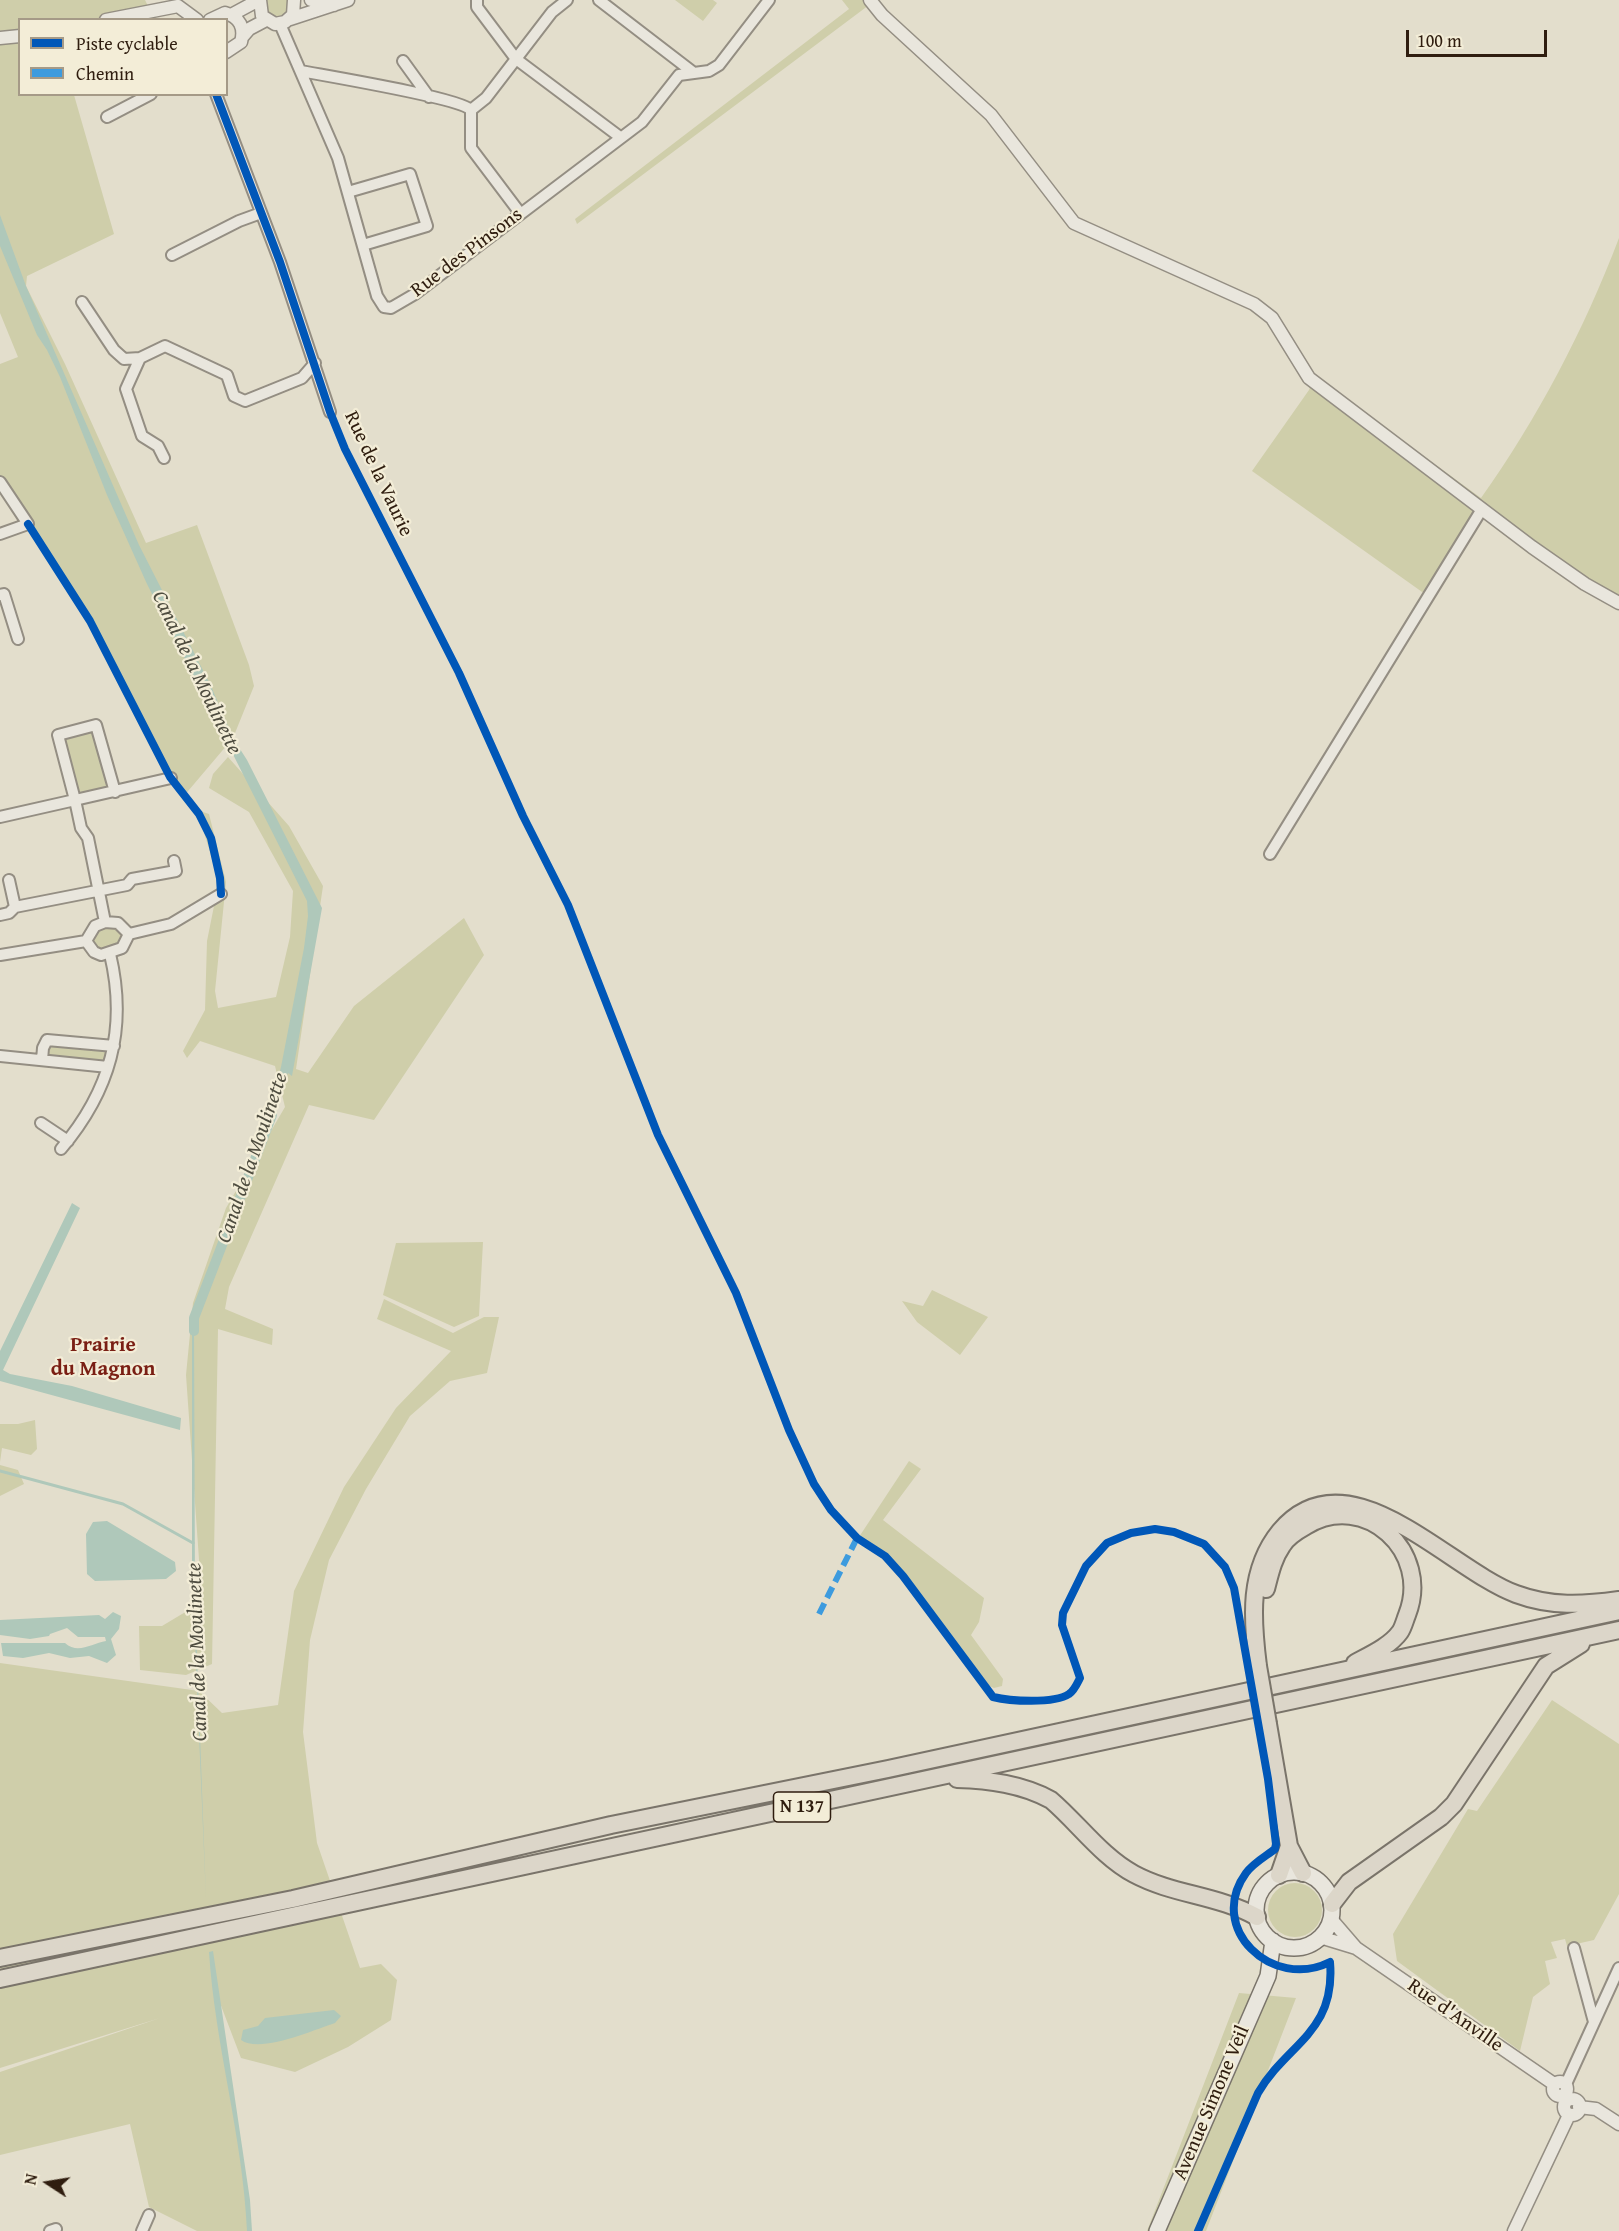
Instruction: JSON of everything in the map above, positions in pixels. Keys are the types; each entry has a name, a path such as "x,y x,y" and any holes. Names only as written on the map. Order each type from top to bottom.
{"highway":[{"path":"1303,1873 1289,1846 1253,1628 1254,1592 1262,1557 1288,1522 1308,1509 1330,1503 1358,1505 1378,1512 1480,1578 1515,1594 1548,1605 1587,1605 1619,1600"},
{"path":"1257,1659 1265,1591 1273,1561 1283,1544 1295,1532 1315,1520 1336,1515 1358,1517 1376,1524 1398,1542 1410,1562 1414,1583 1412,1604 1400,1632 1379,1649 1343,1671"},
{"name":"N 137","path":"0,1956 293,1899 611,1825 888,1769 1619,1611"},
{"path":"1331,1911 1349,1882 1430,1827 1454,1804 1546,1666 1557,1657 1611,1632"},
{"name":"N 137","path":"0,1980 1611,1632"},
{"path":"932,1779 992,1782 1039,1793 1068,1815 1118,1864 1132,1873 1166,1888 1227,1903 1257,1917"},
{"path":"1279,1875 1289,1846"}],"main road":[{"path":"1291,1872 1303,1873 1321,1883 1331,1911 1320,1937 1312,1943 1291,1947 1273,1941 1264,1932 1257,1917 1257,1903 1262,1890 1279,1875 1291,1872"},
{"name":"Avenue Simone Veil","path":"1268,1976 1273,1941"},
{"name":"Avenue Simone Veil","path":"1157,2231 1268,1976 1291,1947"}],"street":[{"path":"213,18 219,14 231,15 259,0 259,11 266,20"},
{"path":"285,21 295,7 294,0"},
{"path":"311,0 336,6"},
{"path":"228,51 237,47 249,29 266,20 285,21 336,6 348,0"},
{"path":"471,110 486,98 552,12 567,0"},
{"path":"599,0 695,73"},
{"path":"680,62 679,75 709,71 719,65 769,0"},
{"path":"870,0 882,15 991,115 1074,222 1254,304 1272,318 1309,378 1585,584 1619,603"},
{"path":"475,2 516,59 620,137"},
{"path":"113,18 165,4 178,6 194,18"},
{"path":"231,15 240,23 243,36"},
{"name":"Rue des Pinsons","path":"285,21 301,71 338,158 377,296 384,307 391,308 642,122 679,75"},
{"path":"0,38 18,36"},
{"path":"403,61 418,90"},
{"path":"301,71 418,90 429,97 466,105 471,110 471,148 520,213"},
{"path":"107,117 147,96"},
{"name":"Rue de la Vaurie","path":"217,96 315,363 330,412"},
{"path":"348,192 410,174 427,226 363,244"},
{"path":"172,255 239,221 261,213"},
{"path":"82,302 114,350 124,359 140,358 165,346 227,375 234,396 245,401 302,378 315,363"},
{"path":"140,358 126,389 142,436 158,446 164,458"},
{"path":"0,482 28,524 0,534"},
{"path":"1270,854 1482,509"},
{"path":"0,595 4,594 18,639"},
{"path":"105,922 88,838 81,828 58,735 96,725 115,792"},
{"path":"0,818 171,778"},
{"path":"0,915 9,913 15,907 127,885 132,879 176,871 174,861"},
{"path":"9,880 15,907"},
{"path":"129,934 171,924 221,894"},
{"path":"0,955 86,941 95,926 105,922 118,923 129,934"},
{"path":"86,941 94,952 101,955 110,954 122,948 129,934"},
{"path":"42,1123 64,1145 80,1127 101,1092 114,1046 118,994 110,954"},
{"path":"42,1060 43,1048 47,1040 114,1046"},
{"path":"0,1056 108,1067"},
{"name":"Rue d'Anville","path":"1331,1911 1356,1948"},
{"name":"Rue d'Anville","path":"1320,1937 1356,1948 1567,2098 1596,2109 1619,2124"},
{"path":"1574,1948 1594,2022"},
{"path":"1514,2231 1567,2098 1594,2022 1619,1968"},
{"path":"142,2231 150,2215"}],"shaded area":[{"path":"0,0 145,0 150,10 110,18 18,18 18,96 74,96 114,234 27,276 26,286 65,364 146,543 197,525 249,665 254,686 233,738 183,797 116,679 89,622 0,482 0,364 18,357 0,313"},
{"path":"264,0 289,0 289,12 275,20 265,12"},
{"path":"675,0 713,0 717,3 703,21"},
{"path":"842,0 864,0 869,5 577,224 575,219 849,9"},
{"path":"1619,238 1619,610 1552,568 1490,519 1479,520 1432,599 1252,471 1309,390 1314,376 1481,498 1522,437 1575,340"},
{"path":"96,725 115,792 75,800 58,735"},
{"path":"228,757 289,826 323,886 296,1069 308,1073 354,1006 464,918 484,955 374,1120 309,1105 229,1287 225,1309 273,1329 272,1345 218,1329 212,1664 186,1675 140,1670 139,1626 162,1626 202,1602 186,1375 193,1303 226,1208 285,1107 275,1066 200,1041 187,1058 183,1051 205,1010 207,941 219,881 197,810 209,814 226,882 215,991 218,1008 276,997 290,937 293,891 249,812 209,788 213,774"},
{"path":"118,923 126,942 94,952 90,931"},
{"path":"47,1040 114,1046 108,1067 42,1060"},
{"path":"483,1242 479,1316 454,1327 383,1295 396,1243"},
{"path":"932,1290 988,1317 960,1355 917,1322 902,1301 923,1306"},
{"path":"384,1299 453,1333 484,1317 499,1317 487,1373 450,1381 410,1416 366,1489 329,1560 310,1640 303,1732 317,1843 360,1968 381,1964 397,1980 391,2020 348,2047 295,2072 241,2058 220,2003 250,2231 197,2231 149,2207 130,2124 0,2155 0,2072 160,2018 0,2068 0,1663 199,1691 222,1713 278,1705 294,1591 344,1487 396,1408 451,1351 377,1319"},
{"path":"35,1420 37,1449 31,1455 2,1448 0,1462 0,1424 18,1424"},
{"path":"909,1461 921,1469 883,1520 984,1598 979,1622 971,1635 1003,1679 1002,1686 994,1688 987,1685 899,1566 886,1553 859,1537"},
{"path":"0,1465 18,1470 24,1484 0,1496"},
{"path":"1552,1700 1619,1744 1619,1894 1594,1940 1567,1946 1565,1939 1551,1942 1557,1958 1545,1961 1550,1984 1533,1997 1520,2051 1397,1961 1393,1934 1468,1809 1477,1811"},
{"path":"1295,1883 1305,1885 1314,1891 1320,1900 1322,1910 1320,1920 1314,1929 1305,1935 1295,1937 1285,1935 1276,1929 1270,1920 1268,1910 1270,1900 1276,1891 1285,1885"},
{"path":"1239,1993 1296,1998 1206,2231 1147,2231"}],"water":[{"path":"0,215 26,286 139,545 211,686 233,738 247,760 322,908 292,1076 288,1073 274,1107 194,1318 195,1601 206,1899 192,1570 192,1318 266,1122 281,1067 304,948 308,916 307,901 147,584 107,495 60,377 37,335 0,246"},
{"path":"72,1203 80,1208 3,1370 10,1374 72,1386 181,1418 180,1430 0,1381 0,1351"},
{"path":"107,1521 175,1562 176,1571 166,1579 95,1581 87,1574 86,1534 93,1522"},
{"path":"113,1612 121,1616 119,1629 111,1639 116,1655 107,1663 89,1656 70,1658 49,1653 23,1658 3,1656 1,1643 65,1643 80,1648 106,1641 105,1637 78,1637 67,1628 49,1636 30,1639 0,1635 0,1620 99,1615 105,1619"},
{"path":"213,1951 250,2200 252,2231 247,2231 240,2161 212,1987 209,1952"},
{"path":"334,2010 341,2016 335,2023 301,2035 261,2044 250,2044 241,2040 243,2030 258,2026 265,2018"}],"waterway":[{"name":"Canal de la Moulinette","path":"194,1331 194,1318 272,1115"},
{"path":"0,1471 123,1504 193,1543"}],"marked path":[{"path":"819,1614 857,1538"}],"cycle path":[{"path":"217,96 280,262 330,412 345,449 459,673 523,816 568,905 658,1135 736,1293 789,1430 814,1484 831,1510 857,1538 885,1556 903,1576 993,1697 1031,1701 1053,1699 1069,1694 1074,1689 1080,1678 1062,1625 1063,1613 1086,1566 1107,1543 1131,1533 1155,1529 1174,1532 1204,1544 1225,1567 1234,1588 1268,1779 1276,1844 1275,1849 1246,1873 1236,1894 1234,1914 1240,1933 1251,1949 1267,1961 1287,1968 1308,1969 1330,1962 1330,1986 1318,2021 1282,2061 1258,2093 1198,2231"},
{"path":"28,524 90,621 170,777 199,814 211,838 220,878 221,894"}],"district":[{"name":"Prairie du Magnon","path":"103,1358"}]}
